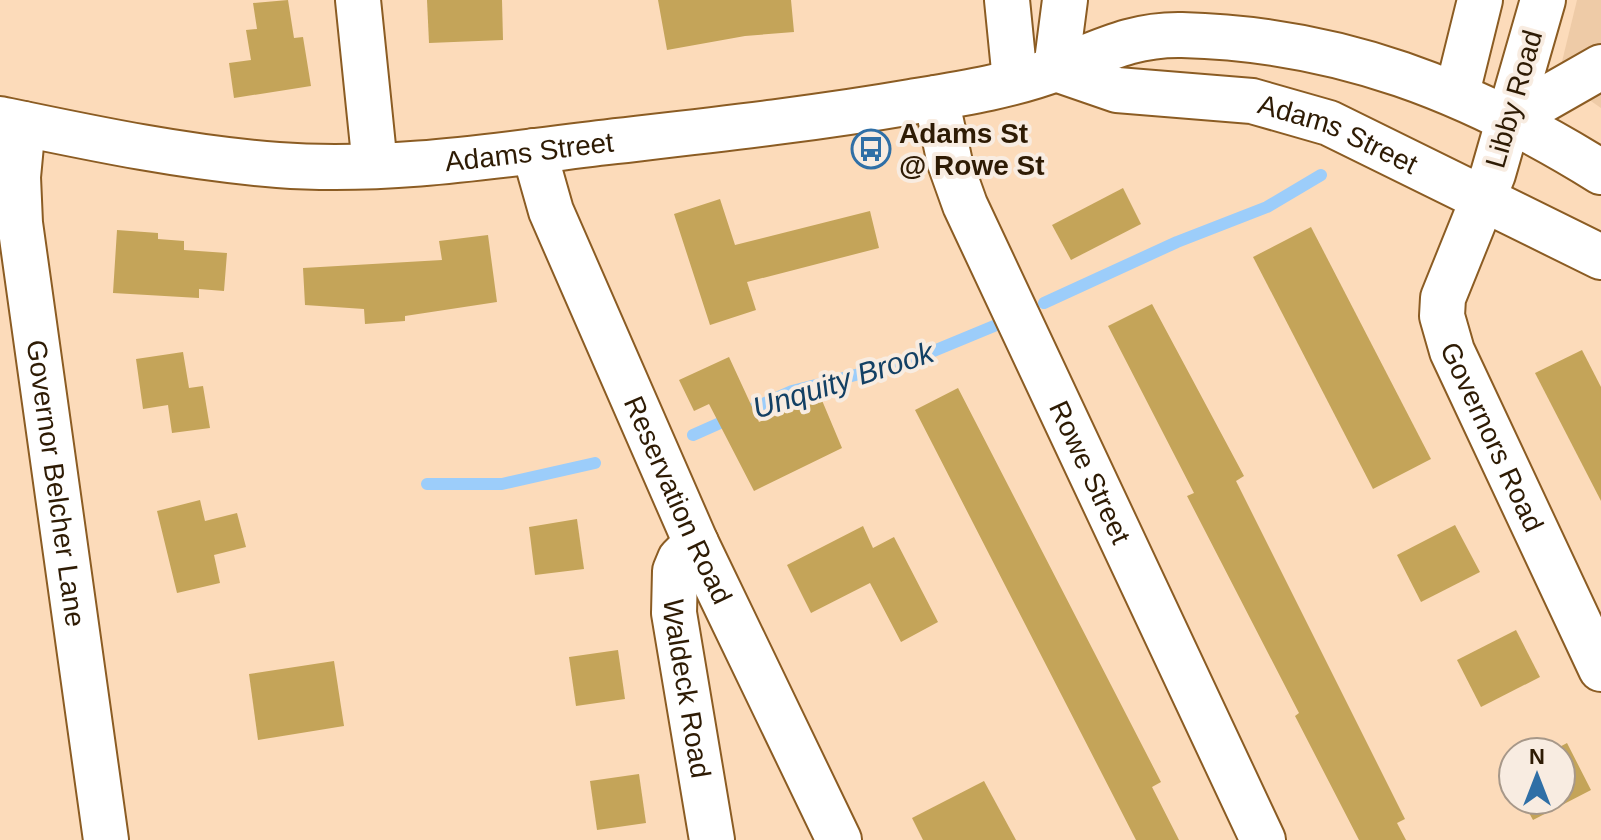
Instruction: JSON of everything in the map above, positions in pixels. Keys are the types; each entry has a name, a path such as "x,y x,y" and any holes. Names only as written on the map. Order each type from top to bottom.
{"street":[{"path":"358,0 375,166"},
{"path":"1007,0 1015,80"},
{"path":"1056,69 1065,0"},
{"path":"1457,93 1480,0"},
{"name":"Libby Road","path":"1485,198 1543,0"},
{"name":"Adams Street","path":"12,122 237,161 305,167 375,166 534,151 837,114 936,98 1015,80 1056,69 1116,43 1158,36 1228,38 1325,52 1396,70 1457,93 1510,119 1601,172"},
{"path":"1305,115 1325,52"},
{"path":"1510,119 1601,67"},
{"name":"Adams Street","path":"1056,69 1117,90 1252,101 1305,115 1352,133 1601,257"},
{"name":"Rowe Street","path":"936,98 950,163 965,205 1263,840"},
{"name":"Governor Belcher Lane","path":"12,122 20,223 106,840"},
{"name":"Reservation Road","path":"534,151 551,211 696,543 839,840"},
{"name":"Governors Road","path":"1485,198 1448,281 1442,316 1446,333 1601,669"},
{"name":"Waldeck Road","path":"696,543 680,559 675,571 674,613 712,840"}],"shaded area":[{"path":"1577,0 1601,0 1601,108 1558,78"}],"building":[{"path":"288,0 294,38 303,37 311,86 234,98 229,63 251,60 246,30 257,29 253,3"},
{"path":"427,0 502,0 503,40 429,43"},
{"path":"658,0 791,0 794,32 745,36 667,50"},
{"path":"1123,188 1141,224 1071,260 1052,225"},
{"path":"720,199 735,245 870,211 879,248 747,282 756,310 710,325 674,214"},
{"path":"1311,227 1431,459 1373,489 1253,257"},
{"path":"117,230 158,233 158,239 184,241 184,250 227,253 224,291 199,289 199,298 113,293"},
{"path":"488,235 497,302 405,316 405,321 365,324 364,309 305,305 303,268 442,260 439,241"},
{"path":"1152,304 1244,476 1236,481 1405,819 1397,823 1406,840 1359,840 1295,716 1299,713 1187,496 1194,493 1108,326"},
{"path":"1582,350 1601,387 1601,501 1535,373"},
{"path":"183,352 189,388 203,386 210,428 172,433 168,405 143,409 136,359"},
{"path":"729,357 759,422 821,398 842,448 754,491 709,404 694,411 679,380"},
{"path":"958,388 1161,782 1152,787 1179,840 1136,840 915,410"},
{"path":"200,500 205,521 237,513 246,547 214,555 220,583 177,593 157,511"},
{"path":"577,519 584,569 535,575 529,527"},
{"path":"1455,525 1480,572 1421,602 1397,555"},
{"path":"863,526 873,548 894,537 938,622 901,642 870,583 811,613 787,565"},
{"path":"1516,630 1540,677 1481,707 1457,660"},
{"path":"618,650 625,699 576,706 569,657"},
{"path":"334,661 344,726 258,740 249,674"},
{"path":"1577,763 1591,790 1577,797"},
{"path":"639,774 646,823 597,830 590,781"},
{"path":"984,781 1016,840 923,840 912,818"}],"waterway":[{"name":"Unquity Brook","path":"1044,303 1177,242 1267,207 1321,175"},
{"name":"Unquity Brook","path":"693,435 792,391 907,362 994,326"},
{"name":"Unquity Brook","path":"427,484 502,484 595,463"}],"place":[{"name":"Adams St @ Rowe St","path":"871,149"}]}
